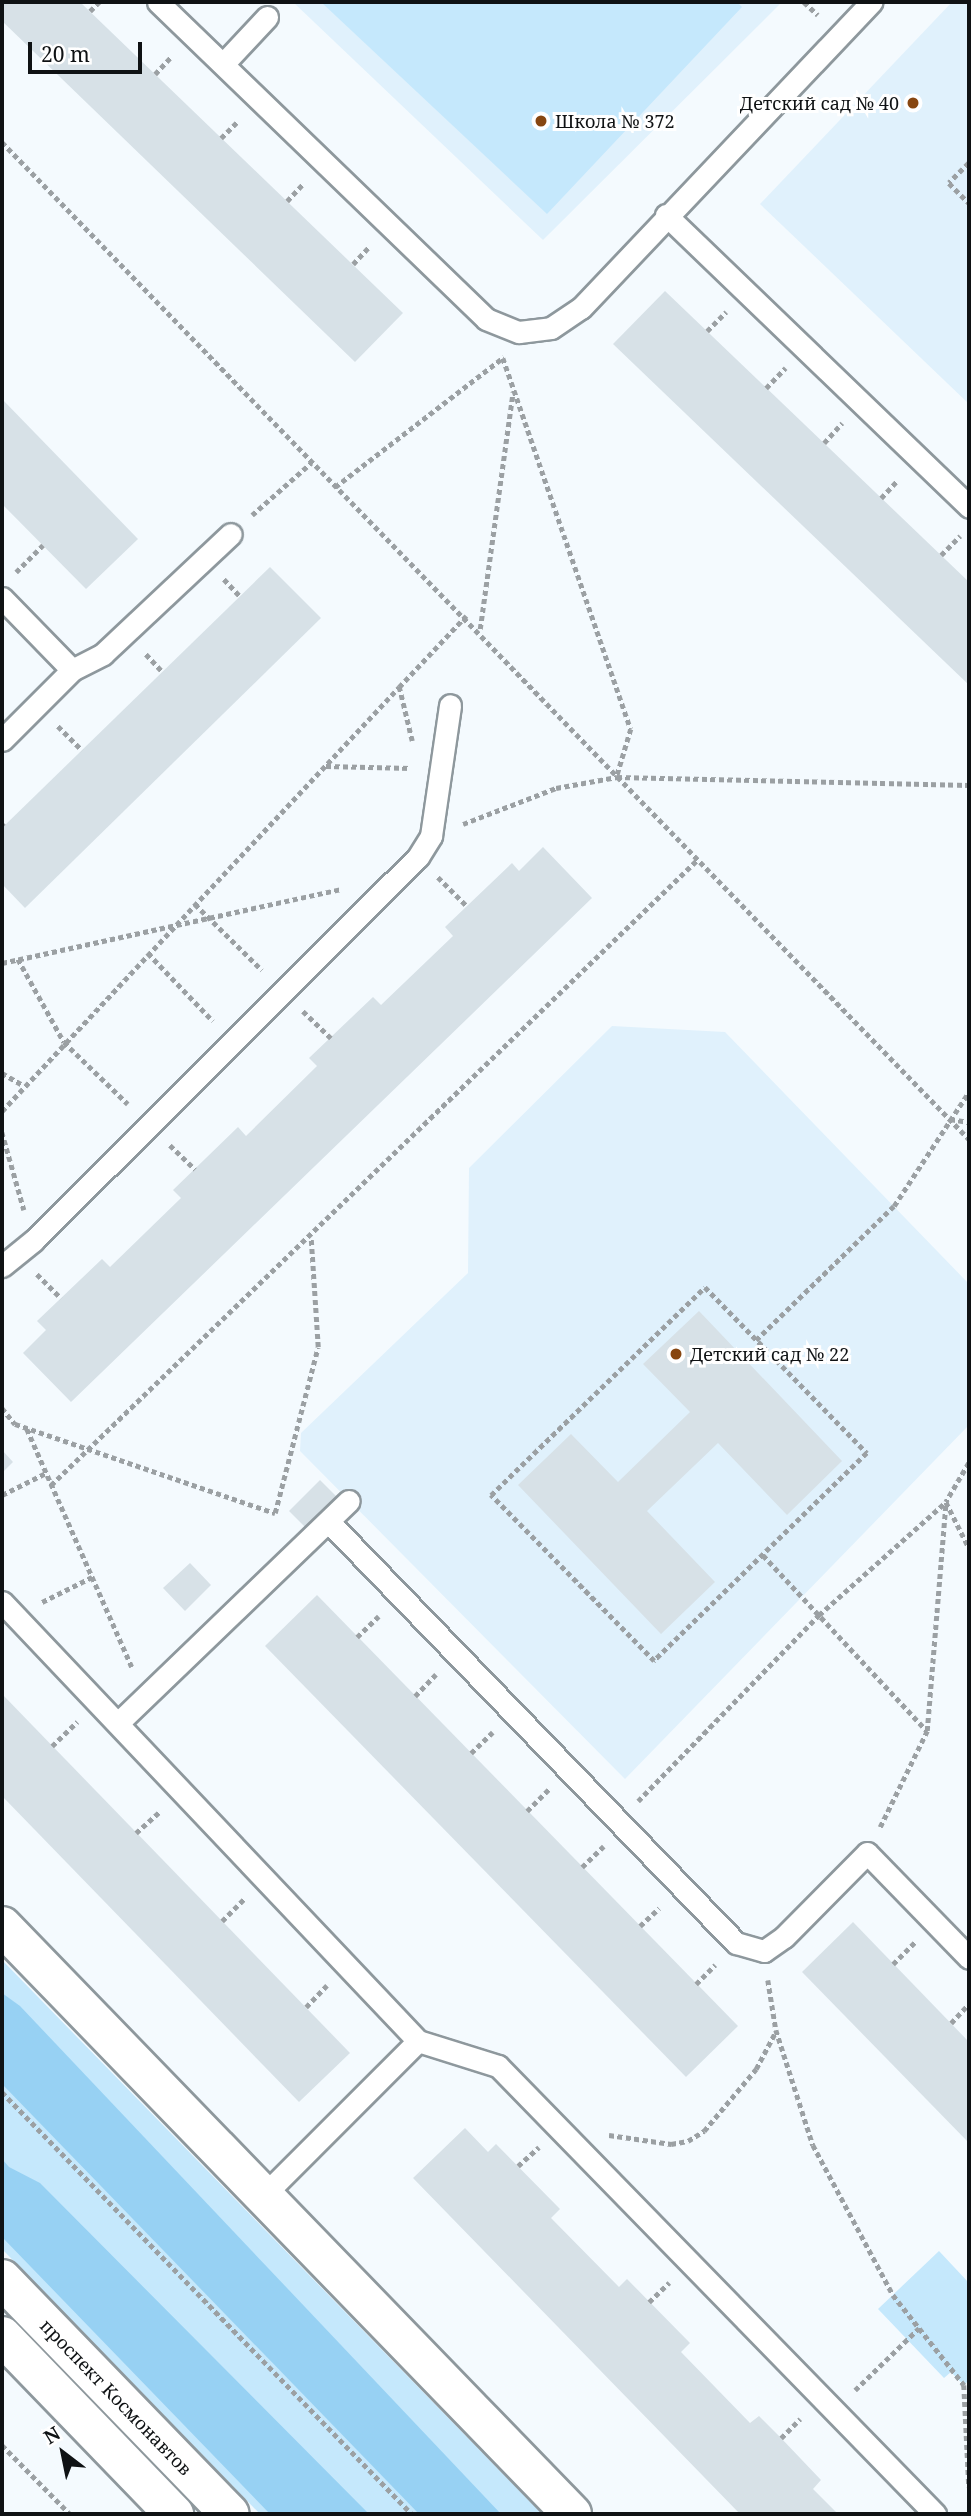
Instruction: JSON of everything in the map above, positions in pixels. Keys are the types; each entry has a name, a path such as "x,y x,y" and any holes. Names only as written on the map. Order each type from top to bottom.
{"street":[{"path":"2,1926 572,2514"},
{"name":"проспект Космонавтов","path":"2,2279 230,2514"},
{"path":"2,2336 174,2514"}],"lane":[{"path":"158,2 486,319 519,332 551,328 581,308 666,215 871,2"},
{"path":"224,63 267,17"},
{"path":"666,215 969,507"},
{"path":"2,740 72,670 103,654 231,534"},
{"path":"2,598 72,670"},
{"path":"2,1266 33,1241 418,857 431,836 450,705"},
{"path":"118,1723 349,1501"},
{"path":"328,1521 736,1944 764,1951 784,1937 867,1853 969,1958"},
{"path":"8,1609 418,2041 498,2066 935,2514"},
{"path":"263,2196 418,2041"},
{"path":"2,2336 30,2309"}],"path":[{"path":"90,11 100,2"},
{"path":"2,142 311,463 480,631 617,777 969,1139"},
{"path":"969,163 949,183 969,203"},
{"path":"335,487 503,358 519,332"},
{"path":"503,358 631,729 617,777"},
{"path":"480,631 513,391"},
{"path":"231,534 311,463"},
{"path":"941,555 969,526"},
{"path":"10,577 43,545"},
{"path":"2,1111 23,1085 399,687"},
{"path":"326,766 419,768"},
{"path":"431,836 556,788 617,777 969,785"},
{"path":"418,857 467,906"},
{"path":"51,1485 91,1450 697,860"},
{"path":"2,963 311,894"},
{"path":"195,904 331,1038"},
{"path":"148,953 233,1042"},
{"path":"18,959 64,1042 150,1125"},
{"path":"2,1073 23,1085"},
{"path":"757,1340 894,1206 969,1092"},
{"path":"949,1119 969,1122"},
{"path":"2,1132 33,1241"},
{"path":"2,1408 15,1424 275,1513 318,1347 310,1238"},
{"path":"705,1287 757,1340 867,1453 654,1661 491,1494 705,1287"},
{"path":"26,1428 145,1697"},
{"path":"618,1821 819,1615 947,1502 969,1463"},
{"path":"2,1495 46,1473"},
{"path":"947,1502 969,1548"},
{"path":"867,1853 927,1731 947,1502"},
{"path":"763,1555 927,1731"},
{"path":"8,1609 92,1577"},
{"path":"764,1951 776,2030 813,2144 893,2295 960,2376 968,2393 969,2487"},
{"path":"951,2023 969,2004"},
{"path":"558,2128 671,2144 688,2141 704,2131 756,2069 776,2030"},
{"path":"2,2092 412,2514"},
{"path":"834,2411 919,2328"},
{"path":"2,2445 70,2514"}],"shaded area":[{"name":"Школа № 372","path":"293,2 782,2 543,240"},
{"name":"Школа № 372","path":"321,2 737,2 742,7 547,214"},
{"name":"Детский сад № 40","path":"952,2 969,2 969,404 760,204"},
{"name":"Детский сад № 22","path":"612,1026 725,1032 969,1284 969,1425 625,1779 300,1451 301,1433 468,1273 469,1168"},
{"path":"2,1960 542,2514 260,2514 2,2249"},
{"path":"2,1993 20,2006 501,2514 419,2514 2,2084"},
{"path":"2,2159 9,2167 40,2183 369,2514 270,2514 2,2237"},
{"path":"939,2251 969,2283 969,2380 964,2385 951,2372 944,2378 878,2309"}],"building":[{"path":"2,2 80,2 403,313 355,362 2,21"},
{"path":"665,291 969,582 969,685 613,344"},
{"path":"2,399 138,539 86,589 2,504"},
{"path":"270,567 321,618 25,908 2,884 2,828"},
{"path":"543,847 592,898 71,1402 23,1353 46,1330 37,1321 102,1259 110,1267 181,1198 173,1190 238,1127 246,1136 317,1066 309,1058 373,997 381,1005 453,936 445,927 512,863 519,871"},
{"path":"699,1311 842,1461 787,1515 718,1443 647,1511 715,1582 661,1634 518,1485 571,1434 618,1482 690,1412 643,1364"},
{"path":"2,1450 13,1462 2,1473"},
{"path":"320,1480 338,1498 307,1529 289,1511"},
{"path":"190,1563 211,1585 185,1611 163,1588"},
{"path":"317,1595 738,2026 686,2077 265,1646"},
{"path":"2,1694 350,2053 299,2102 2,1796"},
{"path":"853,1922 969,2042 969,2143 802,1972"},
{"path":"465,2128 488,2152 496,2144 560,2209 551,2218 619,2287 627,2279 690,2343 681,2352 750,2423 759,2416 781,2438 821,2480 813,2489 838,2514 740,2514 413,2178"}],"place":[{"name":"Детский сад № 40","path":"913,103"},
{"name":"Школа № 372","path":"541,121"},
{"name":"Детский сад № 22","path":"676,1354"}]}
